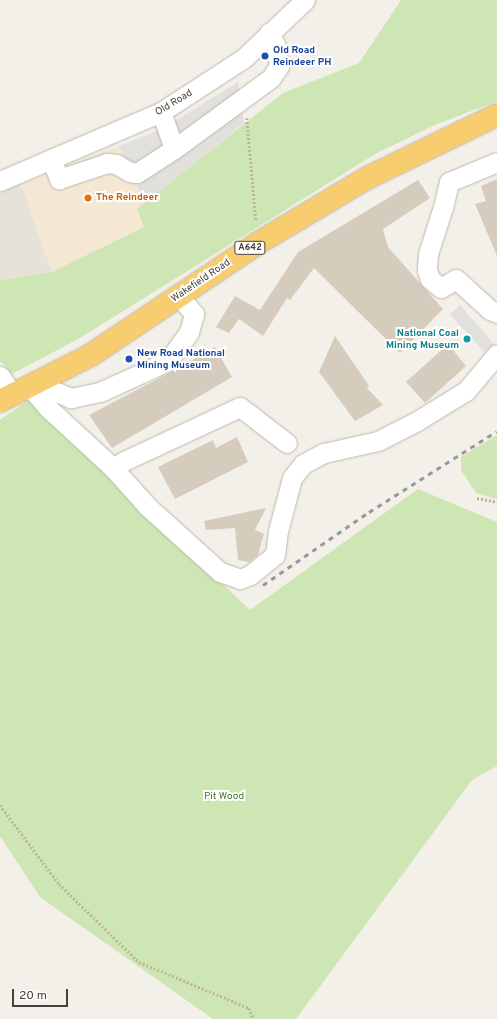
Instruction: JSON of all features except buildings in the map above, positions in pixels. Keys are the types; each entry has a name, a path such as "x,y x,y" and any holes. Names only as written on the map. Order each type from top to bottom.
{"highway":[{"name":"Wakefield Road","path":"21,390 91,355 258,243 367,178 497,115"}],"street":[{"name":"Old Road","path":"0,181 161,112 244,58 305,0"},
{"path":"50,159 58,178 62,179 107,163 116,164 130,172 137,173 174,149 272,78 279,66 276,46 270,33"},
{"path":"161,112 174,149"},
{"path":"497,162 449,182 443,207 428,254 427,270 430,279 441,288 456,279 490,310 497,313"},
{"path":"21,390 52,390 71,398 100,392 168,361 189,332 194,314 179,296"},
{"path":"0,376 47,407 113,468 148,507 216,568 230,576 240,579 250,575 275,554 278,531 292,478 303,464 324,453 378,441 417,421 466,391 497,354"},
{"path":"113,468 124,461 240,407 310,460"}],"path":[{"path":"245,97 258,243"},
{"path":"477,498 497,502"},
{"path":"0,805 59,884 139,962 249,1008 254,1019"}],"shaded area":[{"path":"238,82 244,123 137,209 144,227 52,272 21,184 150,134 175,121"},
{"path":"238,82 244,123 145,203 119,146 150,134 175,121"},
{"path":"21,184 52,272 0,280 0,193"},
{"path":"460,305 494,344 484,352 450,314"}],"green space":[{"path":"401,0 497,0 497,101 435,125 375,154 80,338 12,374 0,361 0,280 52,272 144,227 137,209 283,93 359,63"},
{"name":"Pit Wood","path":"28,400 250,610 418,489 497,522 497,766 472,780 296,1019 213,1019 40,897 0,836 0,420"},
{"path":"497,435 497,499 476,493 461,470 461,457"}],"railway":[{"path":"263,585 369,512 497,431"}],"place":[{"name":"Old Road Reindeer PH","path":"265,56"},
{"name":"The Reindeer","path":"88,198"},
{"name":"National Coal Mining Museum","path":"467,339"},
{"name":"New Road National Mining Museum","path":"129,359"}]}
